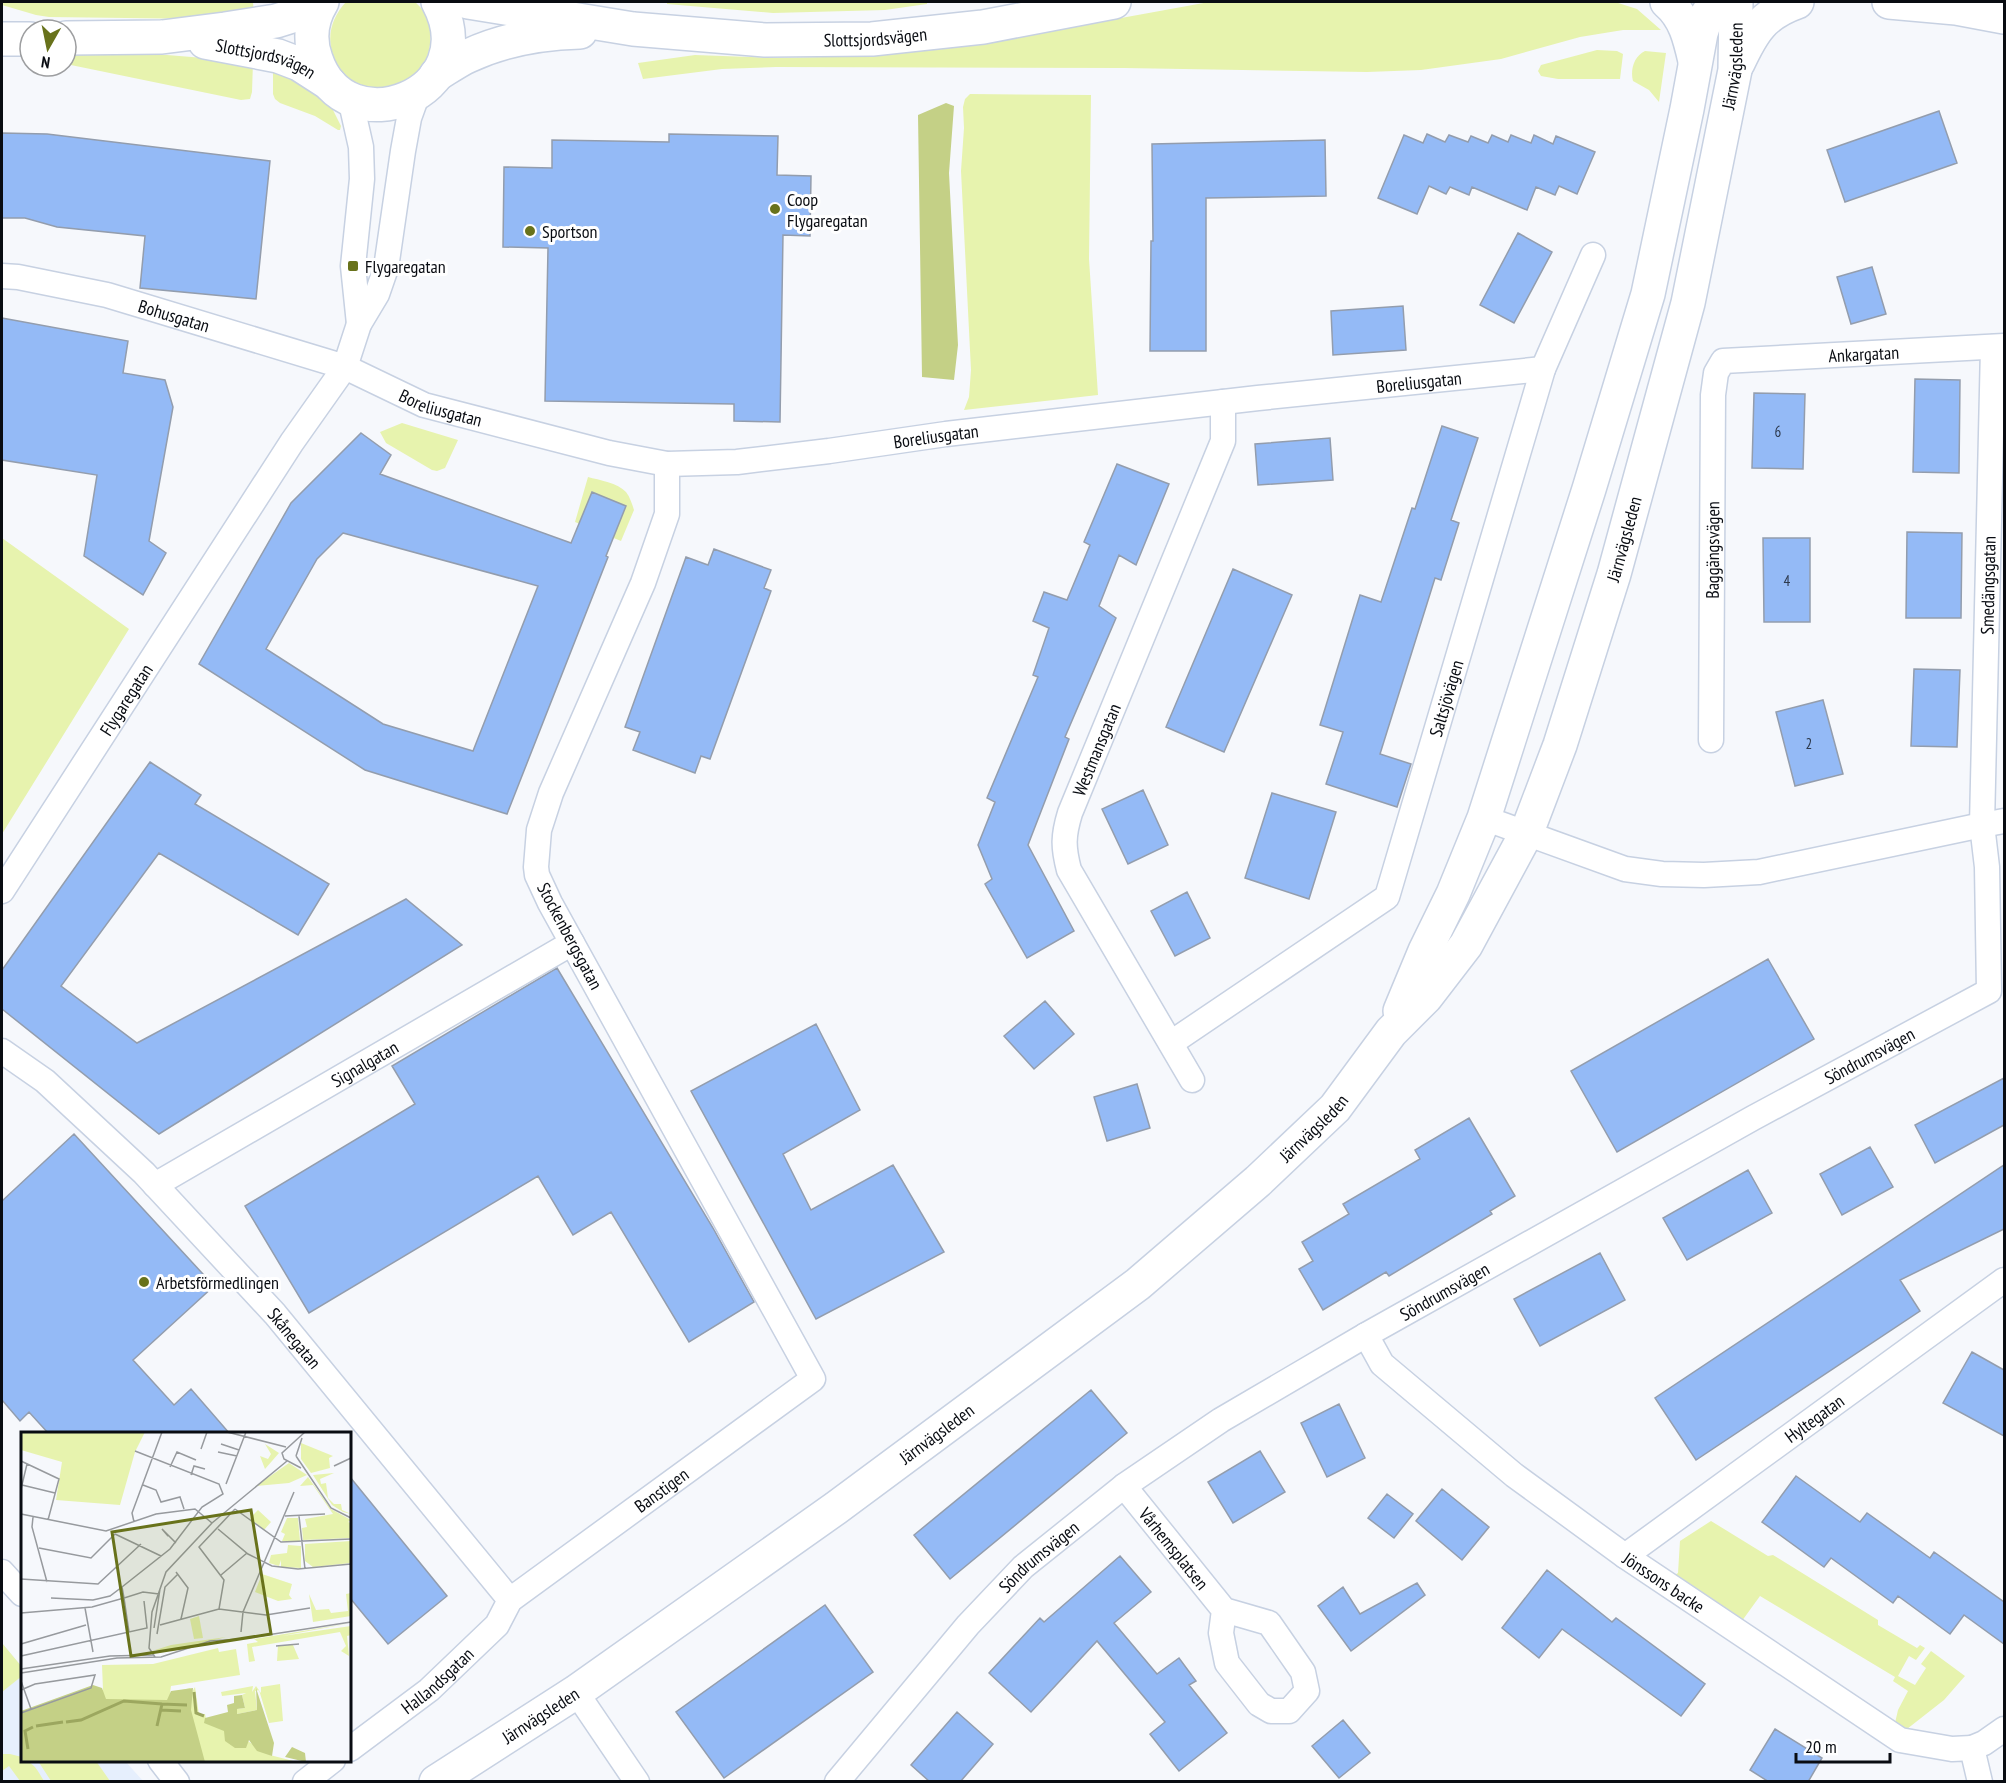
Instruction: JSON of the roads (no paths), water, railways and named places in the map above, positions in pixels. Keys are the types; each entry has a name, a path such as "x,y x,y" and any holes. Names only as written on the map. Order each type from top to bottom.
{"main road":[{"name":"Slottsjordsvägen","path":"162,37 276,21 308,11 321,2"},
{"name":"Slottsjordsvägen","path":"321,2 314,20 312,42 318,65 340,91"},
{"path":"427,84 446,52 448,34 445,18 438,2"},
{"name":"Slottsjordsvägen","path":"468,2 633,29 765,40 872,39 983,27 1114,2"},
{"path":"1667,2 1679,14 1685,26 1695,61"},
{"name":"Järnvägsleden","path":"1391,1032 1425,951 1453,894 1484,818 1585,501 1648,294 1701,33 1707,15 1715,2"},
{"name":"Järnvägsleden","path":"436,1782 576,1692 836,1508 1138,1284 1258,1181 1335,1108 1391,1032 1426,997 1466,945 1527,832 1560,745 1614,574 1688,303 1735,70 1736,2"},
{"path":"1735,70 1759,24 1772,13 1797,2"},
{"path":"1889,2 1956,8 2004,17"},
{"name":"Slottsjordsvägen","path":"78,38 162,37 223,44 278,56 299,64 340,91 372,105 384,105 396,103 468,56 511,41 562,32 633,29"},
{"path":"2,39 18,39"}],"street":[{"name":"Flygaregatan","path":"2,891 292,442 345,367 359,324 377,294 386,268 409,118 427,84"},
{"name":"Flygaregatan","path":"340,91 361,147 362,179 353,266 359,324"},
{"name":"Saltsjövägen","path":"1171,1043 1387,897 1543,369 1593,255"},
{"name":"Bohusgatan","path":"2,276 18,277 107,295 345,367"},
{"name":"Ankargatan","path":"1723,361 1999,346"},
{"name":"Smedängsgatan","path":"1993,823 1999,346"},
{"name":"Baggängsvägen","path":"1711,740 1713,395 1716,373 1723,361"},
{"name":"Boreliusgatan","path":"345,367 424,405 609,453 667,464 737,462 946,434 1223,402 1543,369"},
{"name":"Westmansgatan","path":"1192,1080 1069,870 1064,851 1064,832 1223,441 1223,402"},
{"name":"Stockenbergsgatan","path":"667,464 667,514 643,583 551,794 539,830 537,875 550,903 813,1379"},
{"path":"1484,818 1625,869 1662,874 1704,875 1759,872 1993,823"},
{"name":"Söndrumsvägen","path":"837,1782 968,1625 1023,1567 1124,1486 1221,1420 1366,1335 1753,1118 1997,987 1987,867 1993,823"},
{"name":"Signalgatan","path":"155,1185 572,943"},
{"name":"Skånegatan","path":"2,1051 45,1081 155,1185 275,1314 510,1600"},
{"name":"Hyltegatan","path":"1625,1556 2004,1280"},
{"name":"Jönssons backe","path":"1366,1335 1382,1364 1514,1475 1625,1556 1900,1740 1952,1749 1972,1748"},
{"name":"Banstigen","path":"510,1600 813,1379"},
{"name":"Vårhemsplatsen","path":"1124,1486 1224,1610"},
{"path":"2,1572 21,1593"},
{"name":"Hallandsgatan","path":"351,1748 429,1690 497,1625 510,1600"},
{"path":"576,1692 637,1782"},
{"path":"1980,1782 1972,1748 1984,1743 2004,1729"},
{"path":"161,1762 177,1782"},
{"path":"304,1782 332,1762"}],"place":[{"name":"Coop Flygaregatan","path":"775,209"},
{"name":"Sportson","path":"530,231"},
{"name":"Flygaregatan","path":"353,266"},
{"name":"Arbetsförmedlingen","path":"144,1282"}]}
